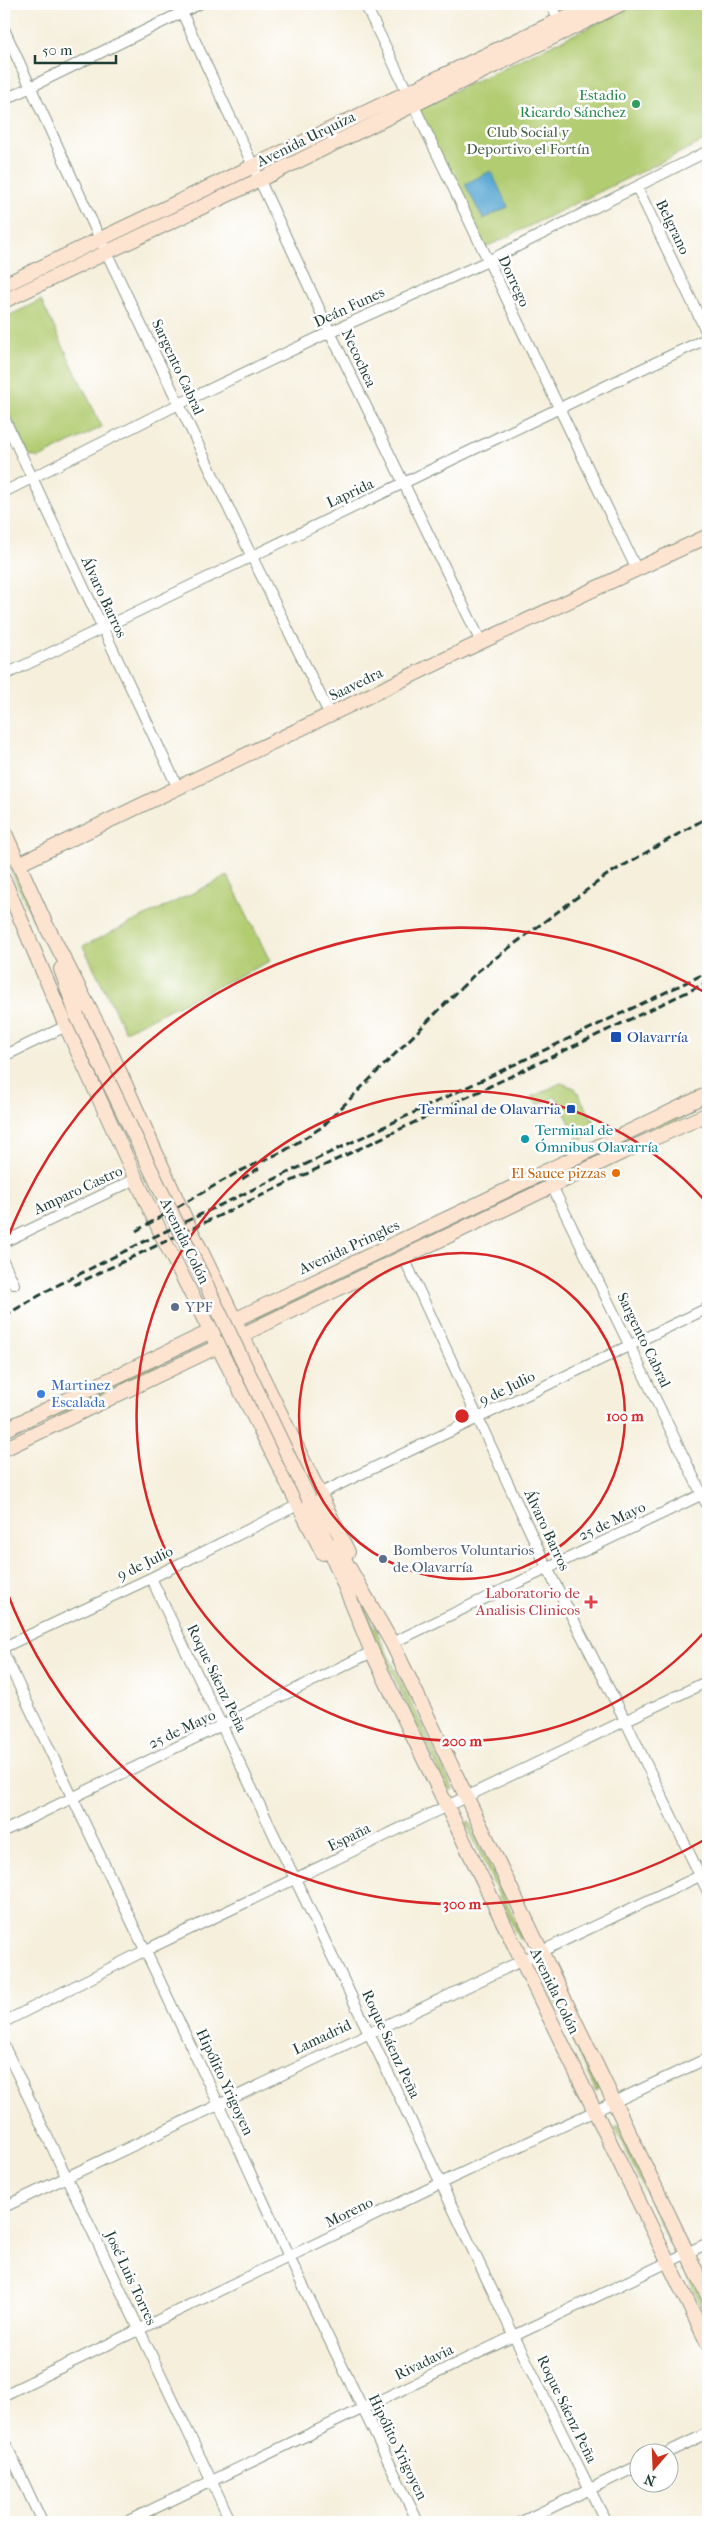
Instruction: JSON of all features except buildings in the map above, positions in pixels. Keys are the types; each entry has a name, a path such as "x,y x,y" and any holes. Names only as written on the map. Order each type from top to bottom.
{"main road":[{"name":"Avenida Urquiza","path":"562,26 593,4"},
{"name":"Avenida Urquiza","path":"4,285 253,167 410,99 562,26 621,4"},
{"name":"Avenida Urquiza","path":"4,301 260,180 410,99"},
{"name":"Saavedra","path":"18,864 481,642 708,536"},
{"name":"Avenida Colón","path":"4,831 48,928 105,1039 179,1205 242,1334 372,1652 708,2344"},
{"name":"Avenida Colón","path":"4,880 66,1026 138,1178 165,1242 218,1346 392,1643 617,2102 708,2296"},
{"name":"Avenida Colón","path":"21,919 76,1016 309,1499"},
{"name":"Avenida Colón","path":"48,928 76,1016"},
{"name":"Avenida Pringles","path":"4,1430 705,1096"},
{"path":"4,1449 552,1186 708,1114"}],"street":[{"path":"4,100 180,8 199,4"},
{"name":"Dorrego","path":"365,4 637,570"},
{"path":"551,4 562,26"},
{"name":"Necochea","path":"180,8 330,332 481,642"},
{"name":"Sargento Cabral","path":"4,29 32,86 106,252 250,555 330,714"},
{"name":"Deán Funes","path":"4,492 179,404 488,260 708,152"},
{"name":"Belgrano","path":"637,187 708,337"},
{"name":"Laprida","path":"4,675 102,629 250,555 403,485 558,408 708,337"},
{"name":"Álvaro Barros","path":"4,418 178,788"},
{"path":"4,1056 66,1026"},
{"path":"705,1096 708,1114"},
{"name":"Amparo Castro","path":"4,1242 138,1178"},
{"name":"Sargento Cabral","path":"552,1186 629,1344 705,1493 708,1507"},
{"name":"Álvaro Barros","path":"404,1258 548,1568 704,1874 708,1892"},
{"path":"4,1263 14,1284"},
{"name":"9 de Julio","path":"4,1647 151,1578 629,1344 708,1308"},
{"name":"25 de Mayo","path":"392,1643 705,1493"},
{"name":"Roque Sáenz Peña","path":"151,1578 297,1879 514,2336 606,2522"},
{"name":"25 de Mayo","path":"4,1831 372,1652"},
{"name":"Hipólito Yrigoyen","path":"4,1654 146,1950 289,2257 418,2522"},
{"name":"España","path":"4,2022 146,1950 626,1722 708,1681"},
{"name":"Lamadrid","path":"4,2206 704,1874"},
{"name":"José Luis Torres","path":"4,2046 231,2522"},
{"name":"Moreno","path":"4,2395 441,2183 708,2058"},
{"name":"Rivadavia","path":"126,2522 708,2242"},
{"path":"680,2446 708,2433"},
{"path":"4,2440 42,2522"},
{"path":"521,2522 630,2470"}],"green space":[{"name":"Club Social y Deportivo el Fortín","path":"638,4 708,4 708,139 482,249 414,110"},
{"path":"239,178 241,181 125,236 124,233"},
{"path":"41,300 102,427 39,458 29,455 4,404 4,318"},
{"path":"4,846 38,919 34,921 4,856"},
{"path":"228,876 270,961 125,1031 83,946"},
{"path":"561,1083 575,1088 599,1131 579,1141 556,1096 537,1105 532,1097"},
{"path":"691,1109 693,1113 639,1139 637,1135"},
{"path":"607,1148 609,1152 511,1199 509,1195"},
{"path":"480,1210 482,1214 410,1249 408,1245"},
{"path":"383,1257 385,1261 259,1320 257,1316"},
{"path":"197,1342 199,1346 4,1442 4,1438"},
{"path":"361,1599 453,1789 449,1791 357,1601"},
{"path":"469,1821 523,1937 519,1939 466,1823"},
{"path":"545,1973 599,2089 596,2091 542,1975"},
{"path":"619,2125 673,2241 669,2243 615,2127"},
{"path":"692,2277 708,2311 708,2321 688,2278"}],"water":[{"path":"491,171 508,207 483,219 465,184"}],"railway":[{"path":"136,1231 238,1172 284,1151 322,1127 478,971 607,875 708,817"},
{"path":"4,1316 54,1287 143,1242 708,972"},
{"path":"74,1285 708,982"},
{"path":"242,1179 259,1168"}],"place":[{"name":"Estadio Ricardo Sánchez","path":"636,104"},
{"name":"Olavarría","path":"616,1037"},
{"name":"Terminal de Olavarria","path":"571,1109"},
{"name":"Terminal de Ómnibus Olavarría","path":"525,1139"},
{"name":"El Sauce pizzas","path":"616,1173"},
{"name":"YPF","path":"175,1307"},
{"name":"Martinez Escalada","path":"41,1394"},
{"name":"Bomberos Voluntarios de Olavarría","path":"383,1559"},
{"name":"Laboratorio de Analisis Clinicos","path":"591,1602"}]}
